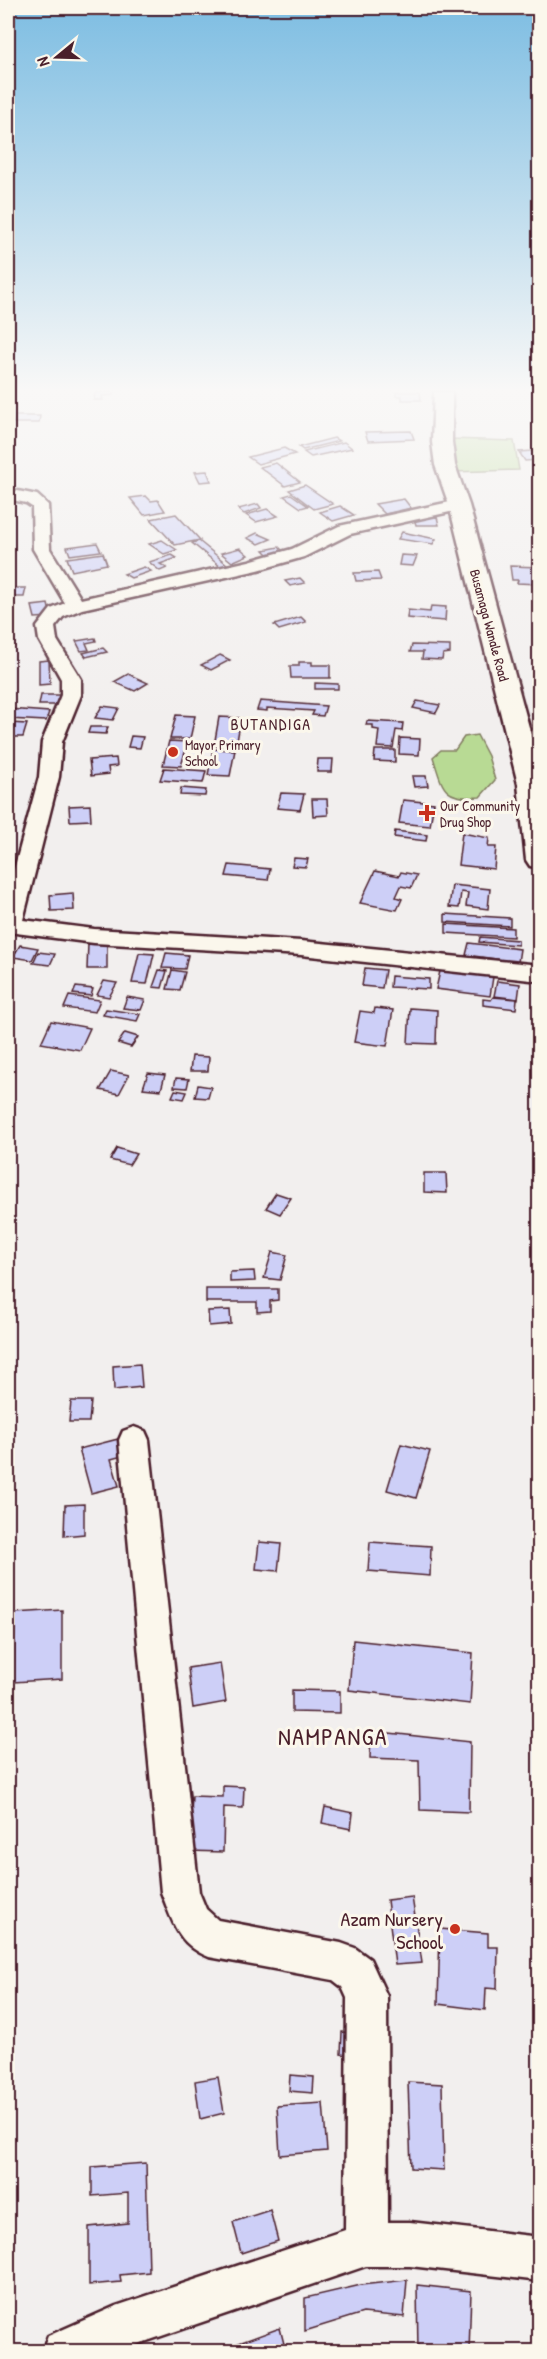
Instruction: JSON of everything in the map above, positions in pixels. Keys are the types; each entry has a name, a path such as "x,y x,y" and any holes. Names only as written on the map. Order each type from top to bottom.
{"street":[{"path":"36,502 40,505 43,518 40,544 76,605"},
{"name":"Busamaga Wanale Road","path":"458,502 531,784 540,860"},
{"path":"459,505 345,530 298,553 252,566 76,605 57,613 46,627 48,640 71,679 71,695 52,742 49,777 9,925 94,936 301,948 540,973"},
{"path":"134,1440 180,1892 192,1922 209,1938 341,1962 356,1973 367,1996 366,2244"},
{"path":"64,2352 116,2328 366,2244 410,2244 540,2259"}],"green space":[{"path":"477,735 488,756 495,780 480,797 458,797 446,790 433,757 441,750 455,750 464,737"}],"building":[{"path":"133,502 159,502 165,511 144,515"},
{"path":"293,502 302,502 308,506 301,508"},
{"path":"305,502 333,504 314,509"},
{"path":"406,502 411,508 385,514 375,504"},
{"path":"258,504 261,508 244,514 238,509"},
{"path":"340,506 354,515 333,521 320,512"},
{"path":"267,509 278,516 256,522 246,515"},
{"path":"176,514 200,540 175,545 151,519"},
{"path":"437,517 439,525 416,525 414,518"},
{"path":"402,532 436,539 433,544 398,539"},
{"path":"257,533 271,539 259,544 247,538"},
{"path":"162,540 177,550 164,554 149,544"},
{"path":"199,541 228,565 221,567 192,543"},
{"path":"97,543 101,551 70,555 67,547"},
{"path":"279,547 284,552 269,555 264,550"},
{"path":"240,548 248,555 232,562 221,553"},
{"path":"103,553 107,564 72,571 67,558"},
{"path":"172,555 177,558 160,564 167,568 160,571 149,562"},
{"path":"401,555 417,556 413,566 399,565"},
{"path":"510,566 540,567 540,584 517,583 518,580 512,580"},
{"path":"144,567 151,571 131,578 124,574"},
{"path":"378,572 381,580 356,581 354,573"},
{"path":"300,578 305,583 290,586 285,581"},
{"path":"8,588 26,588 24,597 8,597"},
{"path":"48,604 51,617 35,618 32,606"},
{"path":"431,606 446,607 445,621 407,618 408,610 430,612"},
{"path":"301,617 306,622 279,630 274,625"},
{"path":"95,638 96,641 86,643 89,650 81,651 76,641"},
{"path":"412,645 450,646 450,653 443,654 442,660 422,659 423,652 410,652"},
{"path":"103,648 107,652 86,657 83,653"},
{"path":"220,655 230,660 211,670 201,665"},
{"path":"49,660 50,684 39,685 39,661"},
{"path":"299,662 330,665 330,678 291,678 290,666 299,666"},
{"path":"128,674 148,683 135,691 114,682"},
{"path":"315,683 338,684 338,689 315,689"},
{"path":"41,695 63,695 60,705 39,705"},
{"path":"260,701 326,706 323,716 312,715 314,711 267,708 267,711 257,710"},
{"path":"417,701 440,705 436,713 413,708"},
{"path":"102,706 119,708 113,720 95,718"},
{"path":"8,709 49,712 46,721 8,719"},
{"path":"176,715 195,716 190,739 170,739"},
{"path":"219,717 241,718 236,747 214,746"},
{"path":"367,721 403,723 402,731 396,730 393,748 377,747 379,730 373,729 373,725 366,725"},
{"path":"9,723 27,724 23,737 8,737"},
{"path":"90,727 108,727 106,734 88,733"},
{"path":"131,736 143,737 140,748 128,747"},
{"path":"400,738 420,739 419,755 399,754"},
{"path":"169,741 188,742 181,766 163,765"},
{"path":"213,749 235,750 230,776 208,775"},
{"path":"375,750 395,750 395,762 374,761"},
{"path":"116,758 117,766 108,767 109,774 91,776 89,760"},
{"path":"318,759 333,759 332,772 317,772"},
{"path":"164,768 206,771 203,783 160,780"},
{"path":"412,776 426,776 428,786 414,787"},
{"path":"181,788 206,790 205,796 180,795"},
{"path":"281,793 304,794 300,810 277,808"},
{"path":"312,799 327,799 328,815 313,816"},
{"path":"403,800 434,803 430,826 399,823"},
{"path":"90,805 91,820 70,821 69,806"},
{"path":"395,831 427,835 426,841 394,837"},
{"path":"462,833 489,838 488,847 496,847 494,869 458,865"},
{"path":"294,858 308,859 306,867 292,866"},
{"path":"229,865 270,869 268,880 226,876"},
{"path":"375,871 399,876 401,872 417,875 411,888 401,886 396,897 402,899 397,910 360,903"},
{"path":"452,885 490,889 488,909 466,906 468,893 461,892 459,908 449,907"},
{"path":"73,893 74,910 51,911 50,895"},
{"path":"445,914 510,918 510,926 445,922"},
{"path":"446,924 513,928 513,937 446,933"},
{"path":"480,937 518,940 518,945 479,942"},
{"path":"469,943 520,949 518,962 466,955"},
{"path":"88,944 107,944 107,969 87,969"},
{"path":"20,945 38,948 32,960 13,957"},
{"path":"38,952 55,954 50,965 33,963"},
{"path":"139,953 154,954 147,984 132,983"},
{"path":"166,953 188,955 185,969 162,968"},
{"path":"365,968 385,970 382,988 362,986"},
{"path":"159,970 167,971 162,988 153,987"},
{"path":"172,970 185,972 180,990 167,989"},
{"path":"440,971 493,977 490,996 436,989"},
{"path":"391,976 429,979 429,989 390,987"},
{"path":"104,981 117,983 109,997 97,995"},
{"path":"497,981 520,984 518,999 494,996"},
{"path":"76,987 93,989 91,996 73,994"},
{"path":"69,996 100,1000 95,1012 64,1008"},
{"path":"127,997 145,1000 141,1010 123,1008"},
{"path":"493,997 517,999 516,1009 483,1005 483,999 491,1000"},
{"path":"375,1008 393,1010 387,1046 354,1042 360,1011 374,1013"},
{"path":"410,1008 437,1010 436,1044 408,1043"},
{"path":"106,1009 140,1014 137,1021 103,1015"},
{"path":"51,1021 90,1028 80,1050 41,1043"},
{"path":"125,1033 138,1037 131,1047 118,1043"},
{"path":"192,1056 209,1057 208,1071 190,1071"},
{"path":"111,1071 129,1075 119,1094 100,1090"},
{"path":"148,1073 165,1075 161,1090 143,1088"},
{"path":"176,1078 189,1079 187,1088 174,1087"},
{"path":"198,1085 211,1087 208,1098 195,1097"},
{"path":"175,1090 187,1092 184,1099 172,1097"},
{"path":"117,1148 136,1154 129,1165 110,1160"},
{"path":"424,1173 446,1173 447,1193 424,1192"},
{"path":"276,1193 291,1198 280,1214 266,1208"},
{"path":"272,1252 287,1255 280,1280 264,1278"},
{"path":"254,1271 255,1281 230,1282 230,1272"},
{"path":"206,1289 278,1289 278,1300 270,1301 270,1311 257,1312 257,1302 206,1302"},
{"path":"230,1310 231,1324 209,1326 208,1311"},
{"path":"140,1364 142,1387 114,1390 113,1366"},
{"path":"71,1401 91,1401 89,1422 69,1422"},
{"path":"122,1438 126,1455 111,1459 119,1486 91,1493 79,1449"},
{"path":"401,1444 430,1451 416,1498 387,1490"},
{"path":"84,1504 84,1534 64,1536 65,1505"},
{"path":"259,1542 281,1544 278,1571 256,1569"},
{"path":"370,1542 431,1546 430,1576 368,1571"},
{"path":"62,1610 62,1679 13,1682 15,1613"},
{"path":"353,1640 473,1653 470,1704 349,1690"},
{"path":"220,1663 226,1702 193,1708 188,1668"},
{"path":"292,1690 340,1691 340,1713 292,1712"},
{"path":"371,1731 470,1742 469,1812 420,1810 419,1760 370,1758"},
{"path":"223,1786 244,1787 243,1808 224,1807 223,1852 189,1851 192,1796 223,1797"},
{"path":"325,1807 353,1813 351,1829 322,1823"},
{"path":"412,1897 422,1963 395,1965 387,1900"},
{"path":"440,1929 488,1933 488,1947 498,1947 497,1989 486,1988 485,2010 438,2004"},
{"path":"342,2032 355,2033 355,2056 341,2054"},
{"path":"290,2075 314,2077 313,2093 289,2091"},
{"path":"218,2077 224,2113 200,2119 195,2081"},
{"path":"408,2082 442,2084 444,2170 411,2168"},
{"path":"323,2103 327,2151 280,2155 277,2106"},
{"path":"146,2163 149,2272 120,2275 121,2282 89,2285 89,2227 128,2223 128,2193 92,2196 92,2167"},
{"path":"270,2210 278,2241 241,2253 233,2222"},
{"path":"407,2280 404,2317 363,2313 305,2331 305,2298 361,2285"},
{"path":"417,2285 471,2291 469,2352 418,2352"},
{"path":"280,2328 286,2352 214,2352"}],"place":[{"name":"Mayor Primary School","path":"173,752"},
{"name":"Our Community Drug Shop","path":"427,813"},
{"name":"Azam Nursery School","path":"455,1929"}],"district":[{"name":"BUTANDIGA","path":"271,724"},
{"name":"NAMPANGA","path":"333,1736"}]}
